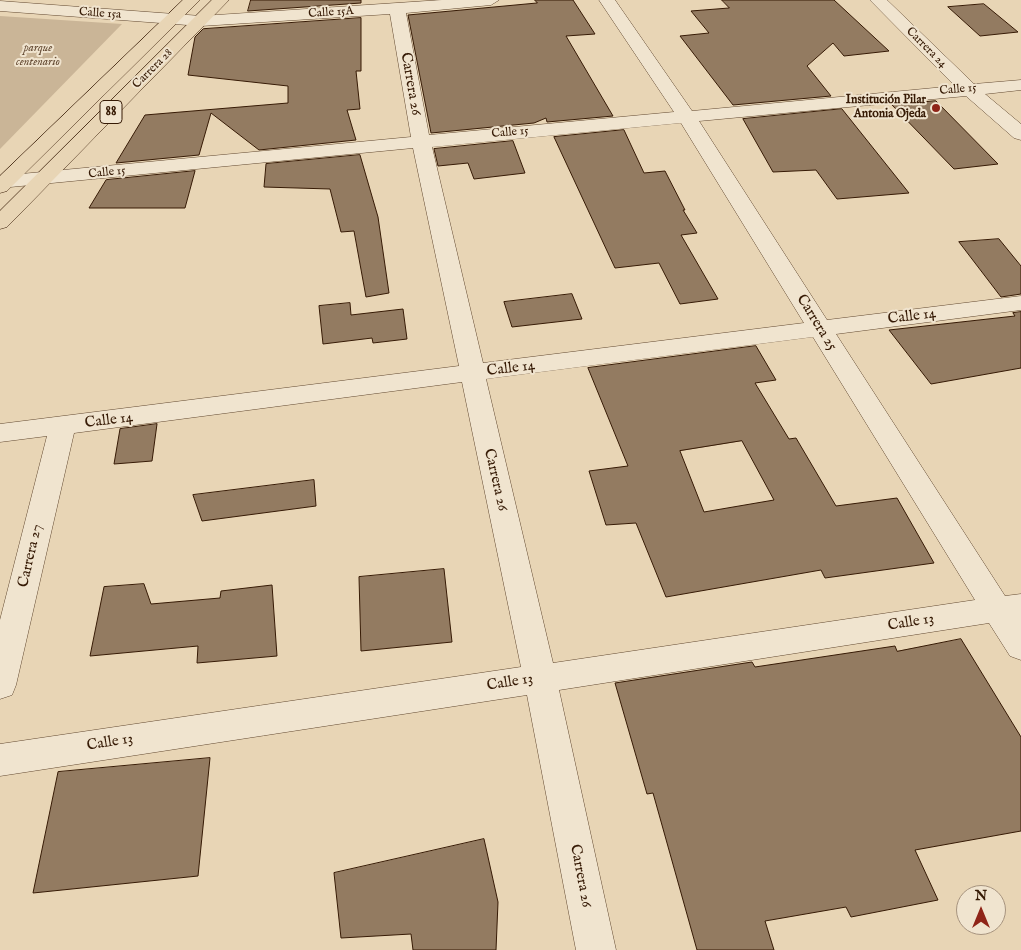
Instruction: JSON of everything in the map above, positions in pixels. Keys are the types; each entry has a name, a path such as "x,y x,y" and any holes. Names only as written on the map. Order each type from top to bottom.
{"highway":[{"name":"Carrera 28","path":"25,164 192,0"},
{"name":"Carrera 28","path":"0,223 46,179 221,0"}],"street":[{"name":"Calle 15A","path":"201,21 491,0"},
{"name":"Carrera 25","path":"607,0 681,109 820,329 1009,608 1021,648"},
{"name":"Carrera 24","path":"878,0 952,75 1021,134"},
{"name":"Carrera 26","path":"408,5 419,134 540,678 596,950"},
{"name":"Calle 15a","path":"0,6 201,21"},
{"name":"Calle 15","path":"681,109 952,75 1021,69"},
{"name":"Calle 15","path":"2,179 25,164 419,134 681,109 1021,85"},
{"name":"Calle 15","path":"2,179 46,179 419,134"},
{"name":"Calle 14","path":"0,433 62,427 1021,303"},
{"name":"Carrera 27","path":"0,685 62,427"},
{"name":"Calle 13","path":"0,760 1009,608"}],"green space":[{"name":"parque centenario","path":"0,16 122,24 0,149"}],"building":[{"path":"251,0 361,0 361,3 248,11"},
{"path":"535,0 573,0 595,34 566,36 613,116 547,122 546,118 534,123 431,133 408,15 537,3"},
{"path":"722,0 834,0 889,51 844,56 833,43 807,66 831,96 733,105 680,36 709,33 691,11 729,8"},
{"path":"984,4 1018,32 980,36 948,7"},
{"path":"361,18 361,71 356,71 360,109 347,110 356,140 259,150 211,113 199,155 116,163 145,115 288,103 288,86 188,75 195,37 203,29"},
{"path":"936,101 998,164 954,169 892,105"},
{"path":"842,109 909,193 837,199 816,170 773,172 743,119"},
{"path":"624,130 644,173 665,171 685,210 683,210 697,233 681,235 718,299 680,304 659,263 615,268 554,137"},
{"path":"513,141 525,173 474,179 468,163 438,166 434,149"},
{"path":"360,155 378,217 389,293 366,297 354,231 341,232 330,189 264,187 266,164"},
{"path":"195,171 185,208 89,208 106,180"},
{"path":"999,239 1021,266 1021,294 1001,297 959,242"},
{"path":"572,294 582,319 512,327 504,302"},
{"path":"350,303 351,315 403,309 407,339 373,343 372,338 323,344 319,306"},
{"path":"1021,312 1021,368 931,384 889,330 1015,316 1013,313"},
{"path":"756,346 776,380 755,383 789,439 796,438 836,506 897,498 934,563 825,578 821,570 666,597 636,523 606,525 589,471 628,466 588,368","holes":["742,441 774,500 704,512 680,451"]},
{"path":"157,424 152,461 114,464 120,429"},
{"path":"314,480 316,506 202,521 193,495"},
{"path":"444,569 452,642 361,651 359,577"},
{"path":"144,584 151,604 220,598 221,591 272,585 277,656 197,663 198,646 90,656 104,587"},
{"path":"961,639 1021,737 1021,831 915,850 938,900 851,917 846,907 765,921 774,950 697,950 653,793 647,794 615,683 752,662 755,667 895,646 897,651"},
{"path":"210,758 198,876 33,893 58,772"},
{"path":"484,839 498,902 496,950 413,950 411,934 341,938 334,873"}],"place":[{"name":"Institución Pilar Antonia Ojeda","path":"936,108"}]}
